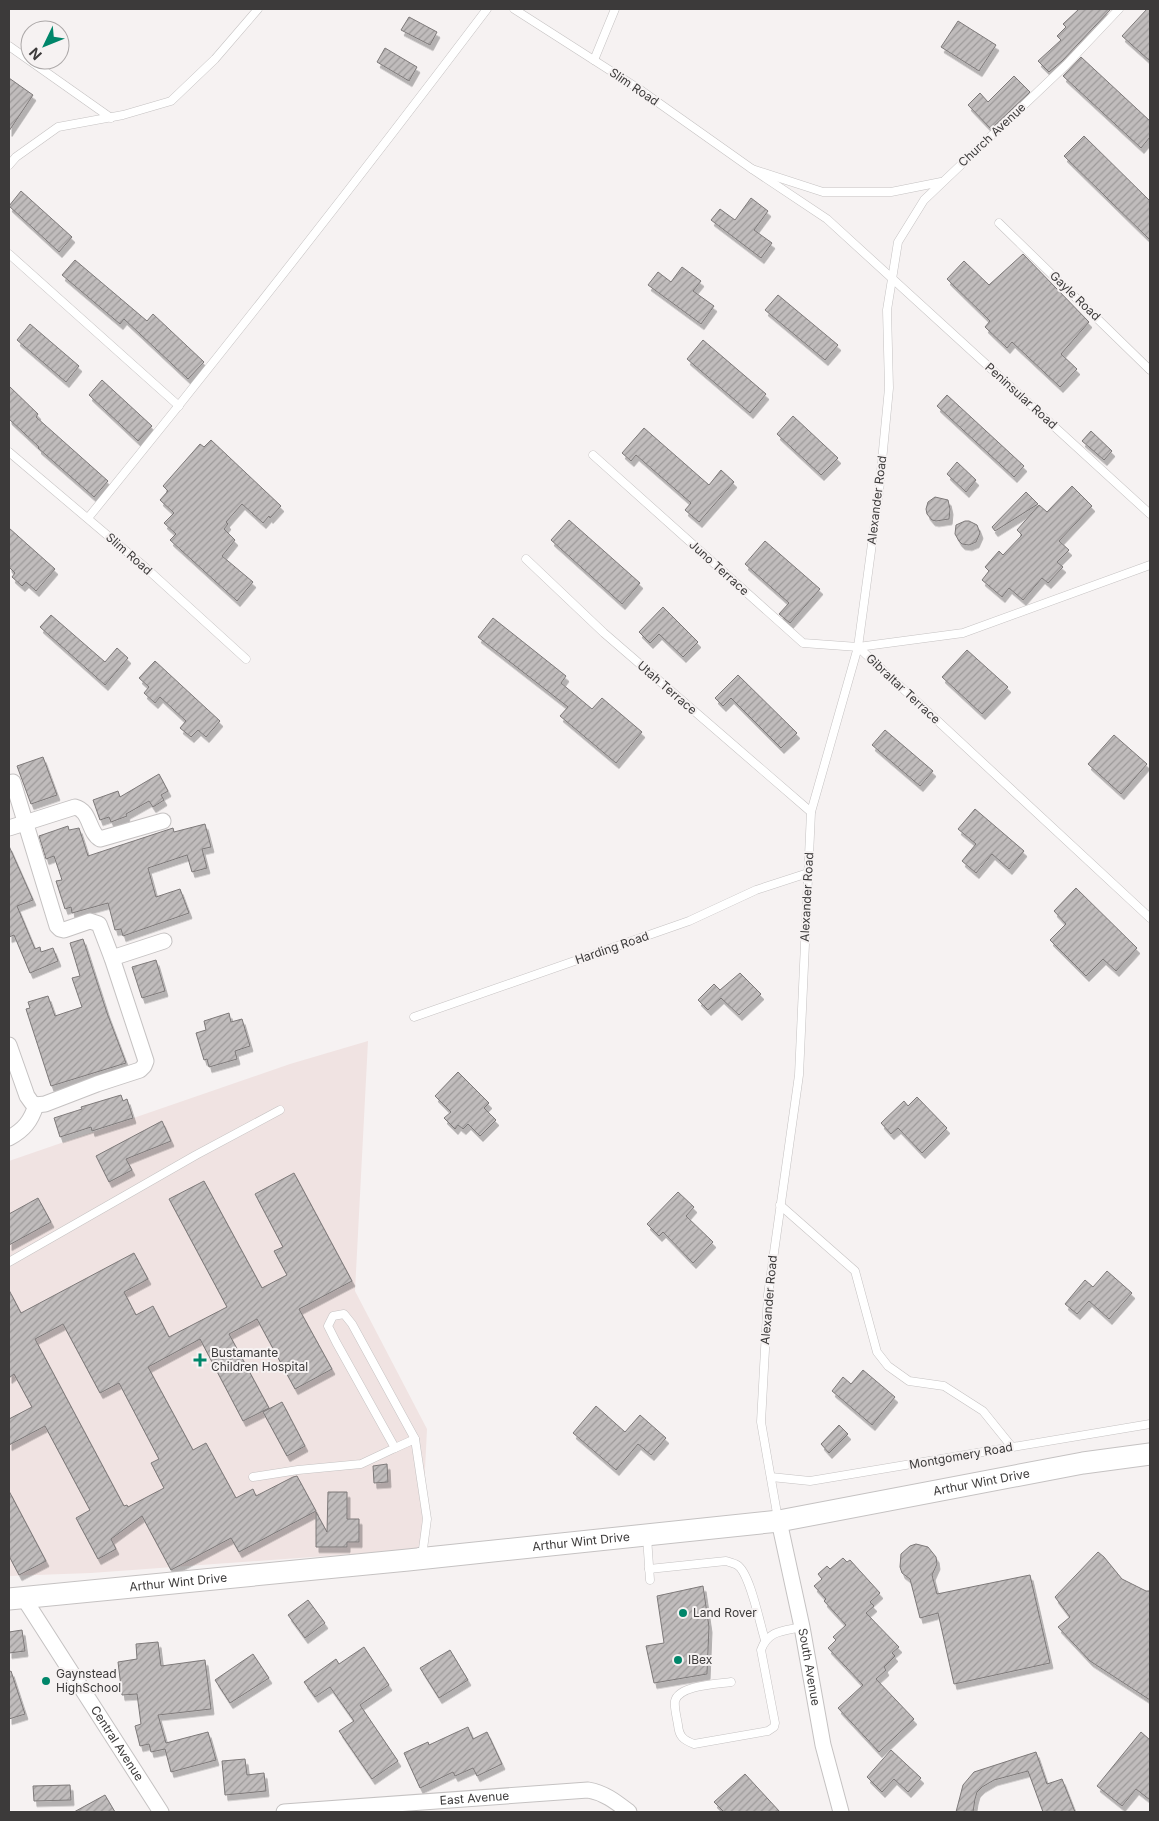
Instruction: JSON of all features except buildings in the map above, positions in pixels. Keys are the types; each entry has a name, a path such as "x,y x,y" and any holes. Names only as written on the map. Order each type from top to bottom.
{"main road":[{"name":"Arthur Wint Drive","path":"16,1598 408,1560 779,1521 1073,1465 1150,1454"}],"street":[{"path":"9,1045 27,1096 36,1105 45,1104 140,1070 144,1066 146,1058 100,926 96,922 90,921 64,930 58,928 14,782"},
{"path":"9,828 72,807 79,807 84,812 95,836 103,840 163,821"},
{"path":"112,958 164,941"},
{"path":"9,1138 18,1133 32,1118 36,1105"},
{"name":"South Avenue","path":"779,1521 802,1627 823,1745 841,1812"},
{"name":"Central Avenue","path":"16,1598 162,1812"},
{"name":"East Avenue","path":"284,1812 588,1790 600,1792 610,1797 629,1812"}],"lane":[{"path":"9,165 16,157 58,127 111,118 171,101 215,60 258,9"},
{"path":"88,518 179,406 486,9"},
{"name":"Slim Road","path":"514,9 639,89 752,169 827,219 892,278"},
{"path":"594,60 615,9"},
{"name":"Church Avenue","path":"892,278 898,242 924,200 1066,65 1119,9"},
{"path":"9,46 111,118"},
{"name":"Slim Road","path":"752,169 823,192 891,192 942,182"},
{"name":"Gayle Road","path":"999,223 1150,370"},
{"path":"9,254 179,406"},
{"name":"Peninsular Road","path":"892,278 1150,514"},
{"name":"Alexander Road","path":"779,1521 761,1422 768,1295 799,1075 811,812 858,647 879,492 888,397 886,310 892,278"},
{"name":"Slim Road","path":"9,452 88,518 246,659"},
{"name":"Juno Terrace","path":"593,455 803,643 858,647"},
{"name":"Utah Terrace","path":"526,559 604,633 811,812"},
{"name":"Gibraltar Terrace","path":"858,647 963,633 1150,565"},
{"name":"Gibraltar Terrace","path":"858,647 1150,918"},
{"name":"Harding Road","path":"414,1017 689,921 756,890 808,873"},
{"path":"9,1262 196,1155 280,1110"},
{"path":"780,1205 855,1270 877,1352 888,1366 909,1381 944,1386 983,1411 1012,1447"},
{"path":"395,1448 328,1326 333,1316 344,1314 352,1324 415,1438 427,1519 423,1549 408,1560"},
{"name":"Montgomery Road","path":"771,1476 810,1481 1150,1424"},
{"path":"253,1477 298,1470 361,1464 415,1438"},
{"path":"647,1535 650,1580"},
{"path":"649,1569 726,1561 738,1565 745,1572 765,1640"},
{"path":"731,1682 687,1689 679,1695 675,1702 679,1734 686,1741 694,1744 768,1731 774,1727 775,1723 761,1650 765,1640 774,1634 802,1627"}],"shaded area":[{"name":"Bustamante Children Hospital","path":"368,1041 355,1291 427,1429 422,1530 423,1549 91,1573 9,1576 9,1161 290,1064"}],"place":[{"name":"Bustamante Children Hospital","path":"200,1360"},
{"name":"Land Rover","path":"683,1613"},
{"name":"IBex","path":"678,1660"},
{"name":"Gaynstead HighSchool","path":"46,1681"}]}
